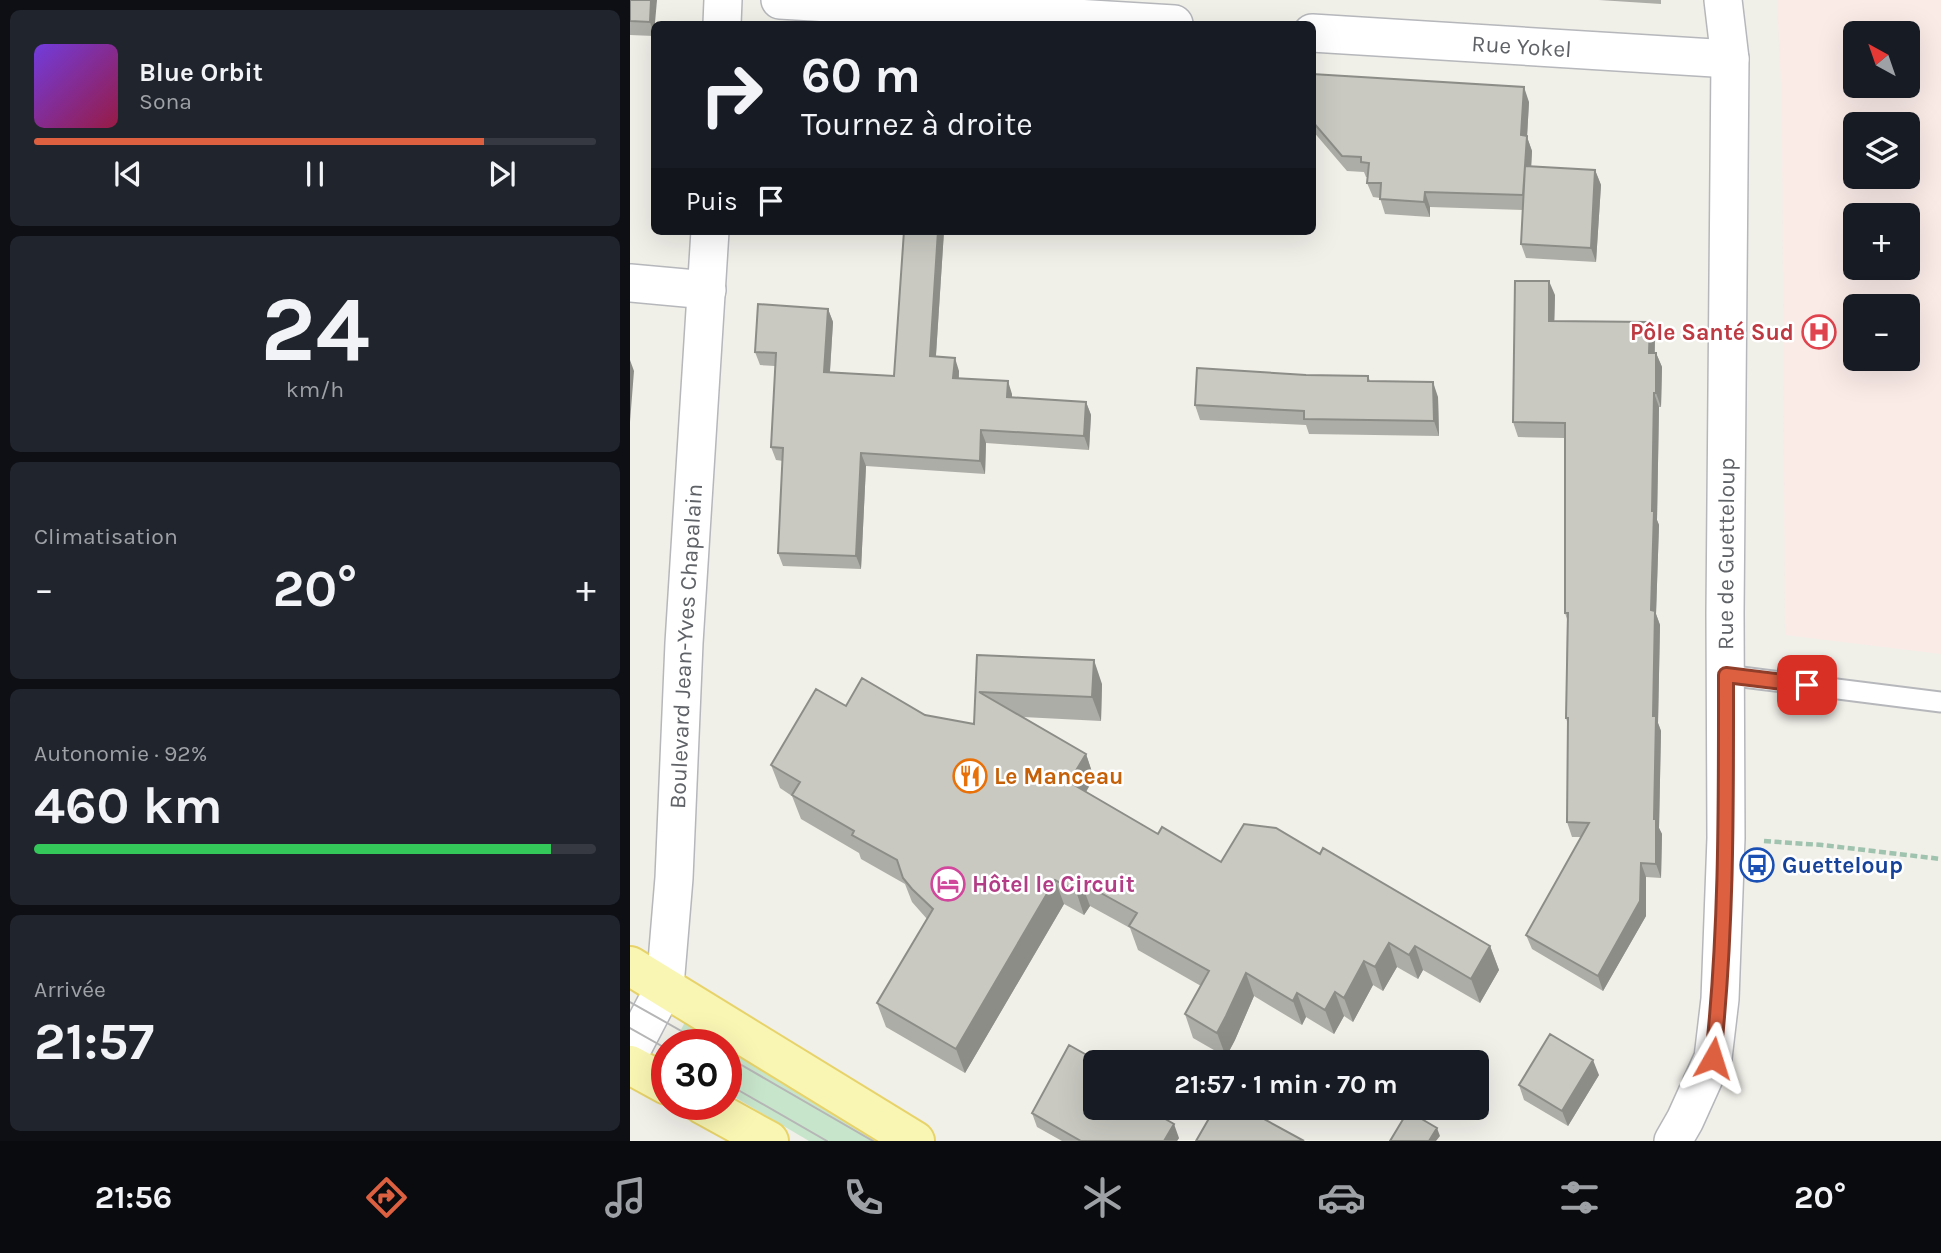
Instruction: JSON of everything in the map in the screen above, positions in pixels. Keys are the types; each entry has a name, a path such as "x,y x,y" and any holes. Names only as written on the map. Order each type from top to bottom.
{"main road":[{"path":"630,966 915,1141"},
{"path":"630,1065 651,1076"},
{"path":"731,1120 769,1141"}],"street":[{"path":"722,21 723,0"},
{"path":"780,0 1125,21"},
{"name":"Rue de Guetteloup","path":"1672,1141 1685,1120 1713,1058 1720,999 1726,838 1730,59 1723,0"},
{"name":"Rue Yokel","path":"1316,33 1730,59"},
{"name":"Boulevard Jean-Yves Chapalain","path":"630,1054 665,986 674,878 684,643 710,235"},
{"path":"630,283 707,290"}],"lane":[{"path":"1726,675 1941,702"}],"path":[{"path":"1726,838 1822,845 1941,859"}],"shaded area":[{"name":"Pôle Santé Sud","path":"1777,0 1941,0 1941,654 1785,635 1782,104"}],"green space":[{"path":"685,1022 697,1029 681,1029"},
{"path":"742,1055 887,1141 809,1141 742,1101"}],"building":[{"path":"630,0 651,0 650,22 630,21"},
{"path":"1316,74 1524,87 1521,135 1527,136 1523,195 1425,192 1424,202 1380,199 1381,183 1367,183 1369,163 1361,162 1361,157 1342,156 1316,126"},
{"path":"1525,166 1595,170 1591,248 1521,244"},
{"path":"904,235 938,235 930,356 955,358 953,378 1008,381 1007,397 1086,402 1084,436 981,430 980,461 861,453 856,556 778,553 783,448 771,447 776,353 755,352 758,304 828,309 824,372 894,376"},
{"path":"1515,281 1549,281 1549,321 1650,322 1649,353 1656,353 1651,610 1655,611 1653,716 1656,716 1656,864 1641,863 1640,901 1598,976 1526,935 1589,823 1567,822 1565,423 1513,422"},
{"path":"1197,368 1368,376 1368,381 1433,382 1434,421 1304,419 1304,411 1195,405"},
{"path":"977,655 1094,660 1092,697 979,692 1086,754 1069,782 1158,834 1162,827 1221,862 1244,824 1276,828 1320,854 1323,848 1490,946 1471,979 1415,946 1409,955 1389,943 1375,967 1364,961 1344,998 1335,992 1325,1010 1297,993 1293,1001 1246,973 1217,1033 1185,1014 1209,971 1129,926 1137,913 1081,882 1076,891 1055,880 956,1049 877,1003 933,909 903,878 897,860 852,835 854,831 792,795 800,782 771,765 816,689 846,706 862,678 925,715 974,724"},
{"path":"1550,1034 1593,1060 1562,1111 1519,1085"},
{"path":"1069,1045 1083,1053 1083,1120 1167,1120 1174,1124 1164,1141 1081,1141 1032,1113"},
{"path":"1208,1120 1266,1120 1304,1141 1196,1141"},
{"path":"1403,1120 1423,1120 1437,1128 1429,1141 1390,1141"}],"tram line":[{"path":"630,1002 678,1029"},
{"path":"630,1028 651,1040"},
{"path":"742,1065 873,1141"},
{"path":"742,1092 827,1141"}],"place":[{"name":"Pôle Santé Sud","path":"1819,332"},
{"name":"Le Manceau","path":"970,776"},
{"name":"Guetteloup","path":"1757,865"},
{"name":"Hôtel le Circuit","path":"948,884"}],"route":[{"path":"1713,1058 1720,999 1726,838 1726,675 1807,685"}]}
